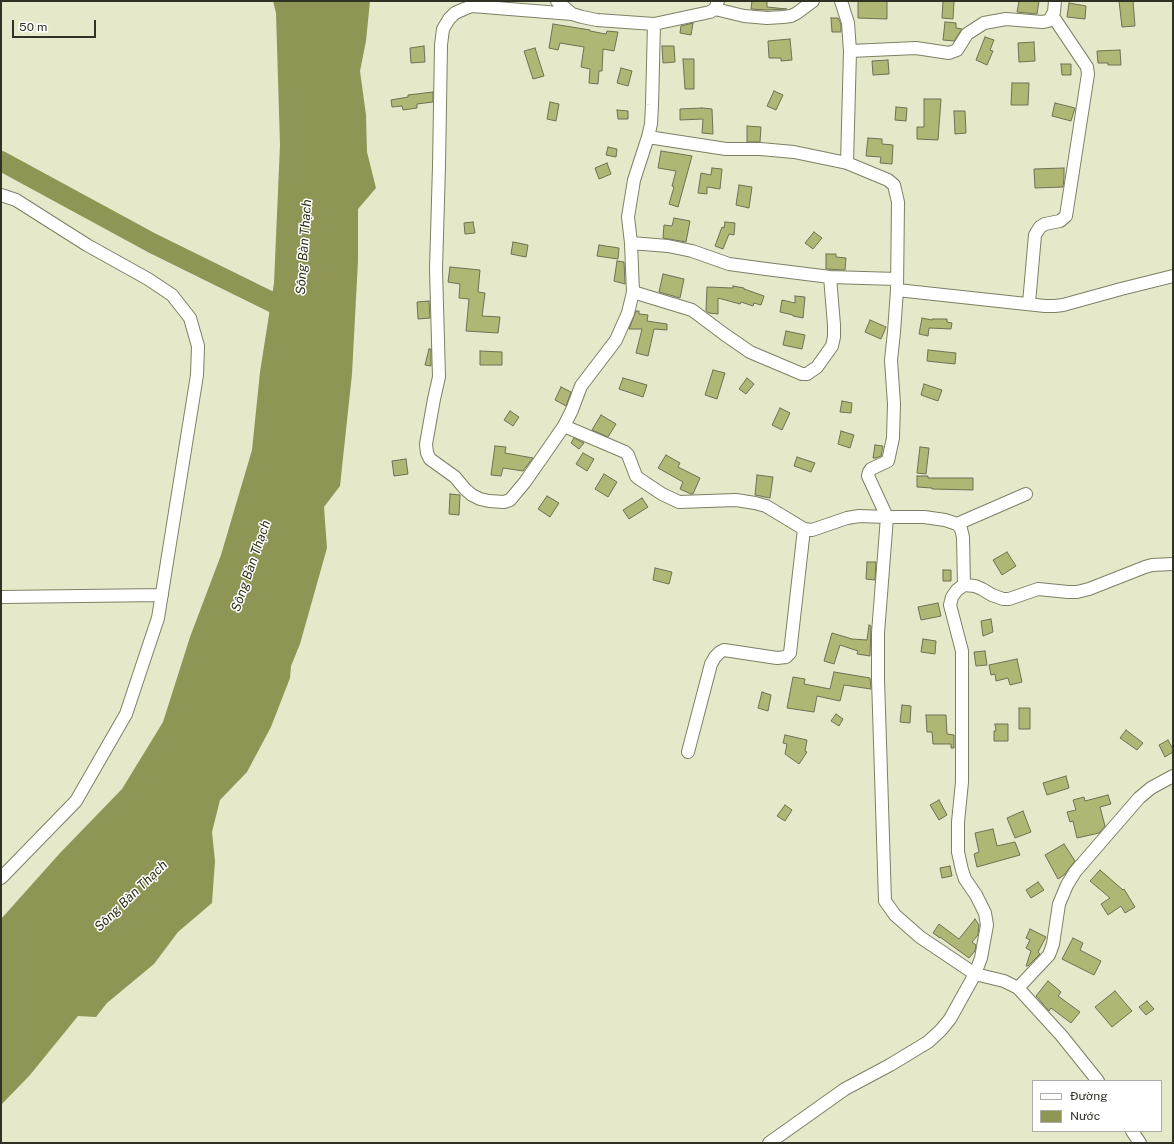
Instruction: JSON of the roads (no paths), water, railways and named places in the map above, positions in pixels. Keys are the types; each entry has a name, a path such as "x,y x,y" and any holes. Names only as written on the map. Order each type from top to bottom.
{"street":[{"path":"557,1 572,14"},
{"path":"654,24 652,105 648,137 634,180 628,217 631,243 633,292 628,313 616,340 581,386 564,426 525,482 510,500 504,502 480,499 472,495 455,477 430,459 427,453 426,444 439,377 436,269 441,45 443,29 449,19 455,13 472,6 572,14 596,20 654,24 710,12 716,5 744,16 767,18 791,16 813,1"},
{"path":"841,1 848,23 850,50 847,163"},
{"path":"850,50 916,48 949,53 956,50 967,34 984,23 1006,20 1042,22 1048,20 1054,12 1055,1"},
{"path":"1029,303 1035,235 1040,227 1045,224 1060,221 1066,216 1088,74 1087,67 1052,16"},
{"path":"648,137 726,149 760,149 794,152 847,163 888,180 894,185 898,202 897,284 891,360 894,404 893,438 888,460 871,469 868,476 887,517 878,633 878,679 885,901 895,915 920,937 975,974 1004,981 1018,988 1061,1035 1097,1080"},
{"path":"1,195 16,200 87,245 148,279 172,295 190,318 198,346 197,375 158,618 126,714 76,802 1,878"},
{"path":"631,243 668,246 692,251 729,264 897,284 1046,306 1063,305 1173,276"},
{"path":"633,292 692,310 750,352 802,374 807,374 817,367 832,346 834,325 830,277"},
{"path":"564,426 628,454 636,476 672,500 679,502 736,500 755,503 766,506 804,529 812,530 847,518 859,516 924,517 944,520 957,524 1026,494"},
{"path":"957,524 963,537 964,585"},
{"path":"688,752 711,664 720,652 724,650 777,658 786,657 790,653 804,529"},
{"path":"769,1143 845,1088 890,1066 928,1042 942,1030 950,1019 975,974 981,958 987,920 982,905 965,878 958,852 958,822 962,782 962,651 950,605 952,597 957,590 964,585 975,586 1003,599 1009,599 1038,589 1077,592 1089,589 1145,567 1152,565 1173,564"},
{"path":"1,597 162,595"},
{"path":"1018,988 1049,955 1053,944 1059,904 1066,885 1075,872 1139,798 1150,788 1173,776"},
{"path":"1133,1132 1140,1143"}],"water":[{"name":"Sông Bàn Thạch","path":"273,1 370,1 366,41 360,71 366,115 367,152 376,188 358,209 358,261 352,374 340,486 324,507 327,548 300,644 291,666 290,678 271,727 247,772 220,800 212,832 215,861 212,903 178,932 154,964 107,1003 96,1017 78,1016 30,1075 1,1105 1,919 60,853 122,789 163,722 190,637 221,555 252,450 260,372 274,283 280,145 276,13"}],"waterway":[{"path":"1,161 152,243 296,314"}]}
